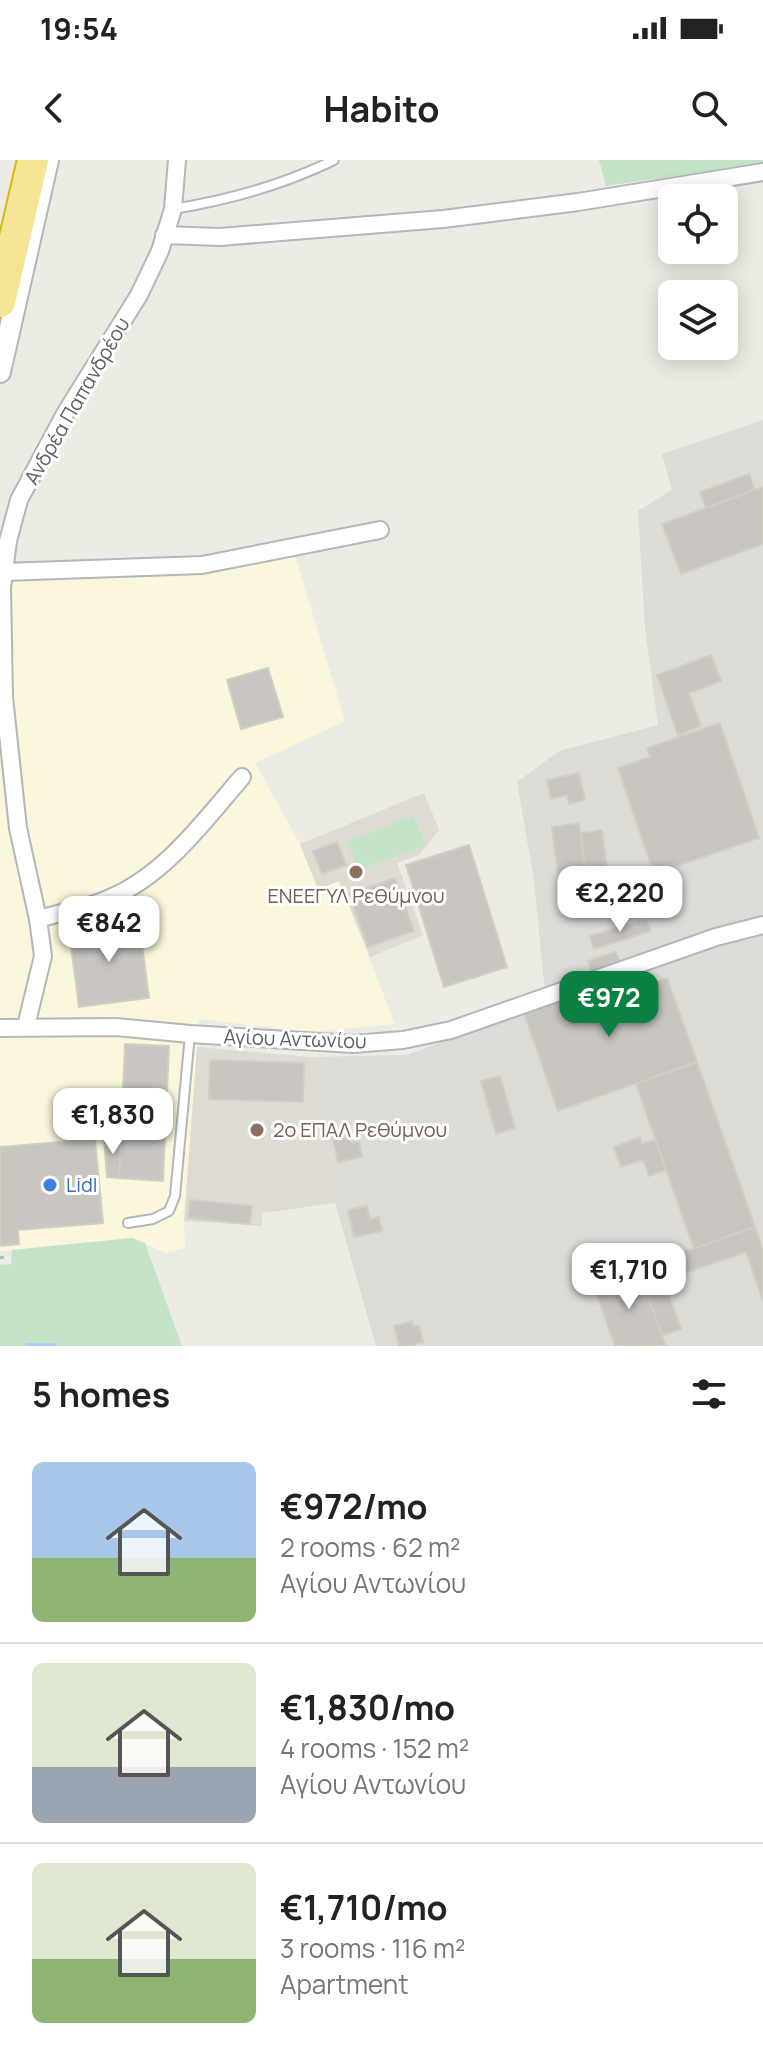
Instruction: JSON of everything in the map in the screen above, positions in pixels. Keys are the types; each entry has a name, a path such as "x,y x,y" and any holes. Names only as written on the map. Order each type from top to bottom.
{"highway":[{"path":"0,228 16,160"},
{"path":"0,302 33,160"}],"street":[{"path":"0,372 48,160"},
{"name":"Ανδρέα Παπανδρέου","path":"26,1026 43,956 18,828 4,697 4,540 19,500 66,412 139,295 173,209 177,160"},
{"path":"164,235 220,237 443,219 578,202 763,172"},
{"path":"4,572 202,565 380,530"},
{"path":"38,919 110,898 148,876 196,830 242,777"},
{"name":"Αγίου Αντωνίου","path":"0,1028 116,1027 353,1044 403,1040 451,1030 716,937 763,925"}],"lane":[{"path":"173,209 233,198 306,174 334,160"},
{"path":"128,1223 153,1219 169,1211 175,1196 190,1034"}],"shaded area":[{"path":"763,420 763,1346 376,1346 335,1203 310,1057 407,1055 546,1002 534,881 517,782 559,751 658,725 645,628 638,511 672,490 662,454"},
{"path":"295,556 345,721 255,763 300,844 318,889 339,881 395,1024 308,1032 199,1019 184,1221 185,1248 166,1253 132,1238 0,1251 0,580 187,576"},
{"name":"ΕΝΕΕΓΥΛ Ρεθύμνου","path":"424,793 439,830 419,855 397,863 423,935 370,957 339,881 318,889 300,844"},
{"name":"2ο ΕΠΑΛ Ρεθύμνου","path":"197,1047 310,1057 335,1203 262,1213 262,1226 184,1221"}],"green space":[{"path":"599,160 763,160 763,163 606,186"},
{"path":"413,816 425,845 358,870 347,841"},
{"path":"132,1238 145,1243 182,1346 0,1346 0,1265 11,1264 12,1250"}],"building":[{"path":"749,474 755,490 706,508 700,492"},
{"path":"763,487 763,544 681,574 662,524"},
{"path":"711,655 721,681 689,693 701,726 678,735 657,675"},
{"path":"268,668 283,717 241,729 227,680"},
{"path":"720,723 759,838 654,874 618,768 650,757 647,748"},
{"path":"579,773 585,800 569,804 567,795 551,799 547,780"},
{"path":"579,823 588,887 560,891 552,827"},
{"path":"602,830 609,884 588,887 581,833"},
{"path":"337,842 346,865 322,874 313,851"},
{"path":"469,845 507,967 444,987 406,865"},
{"path":"395,878 414,931 368,947 349,894"},
{"path":"646,919 651,931 594,949 590,936"},
{"path":"139,922 149,998 79,1007 69,931"},
{"path":"616,952 620,962 591,971 588,961"},
{"path":"635,974 640,987 667,978 697,1062 558,1111 524,1013"},
{"path":"125,1044 169,1046 163,1181 119,1178"},
{"path":"210,1060 304,1063 303,1102 209,1099"},
{"path":"697,1062 755,1227 694,1249 636,1084"},
{"path":"500,1076 515,1128 496,1134 481,1081"},
{"path":"348,1130 351,1143 359,1141 362,1157 338,1162 332,1134"},
{"path":"104,1137 121,1137 119,1178 107,1177"},
{"path":"640,1137 642,1144 655,1140 666,1170 649,1176 643,1160 621,1167 614,1147"},
{"name":"Lidl","path":"95,1139 103,1223 18,1230 19,1244 0,1246 0,1147"},
{"path":"190,1200 252,1206 250,1224 188,1218"},
{"path":"367,1206 370,1219 379,1217 382,1231 354,1237 348,1210"},
{"path":"755,1227 763,1251 763,1301 746,1252 664,1280 681,1329 662,1336 638,1268"},
{"path":"638,1268 666,1346 615,1346 593,1284"},
{"path":"412,1321 413,1327 419,1325 423,1342 415,1346 399,1346 394,1326"}],"waterway":[{"path":"28,1346 54,1346"}],"place":[{"name":"ΕΝΕΕΓΥΛ Ρεθύμνου","path":"356,872"},
{"name":"2ο ΕΠΑΛ Ρεθύμνου","path":"257,1130"},
{"name":"Lidl","path":"50,1185"}]}
